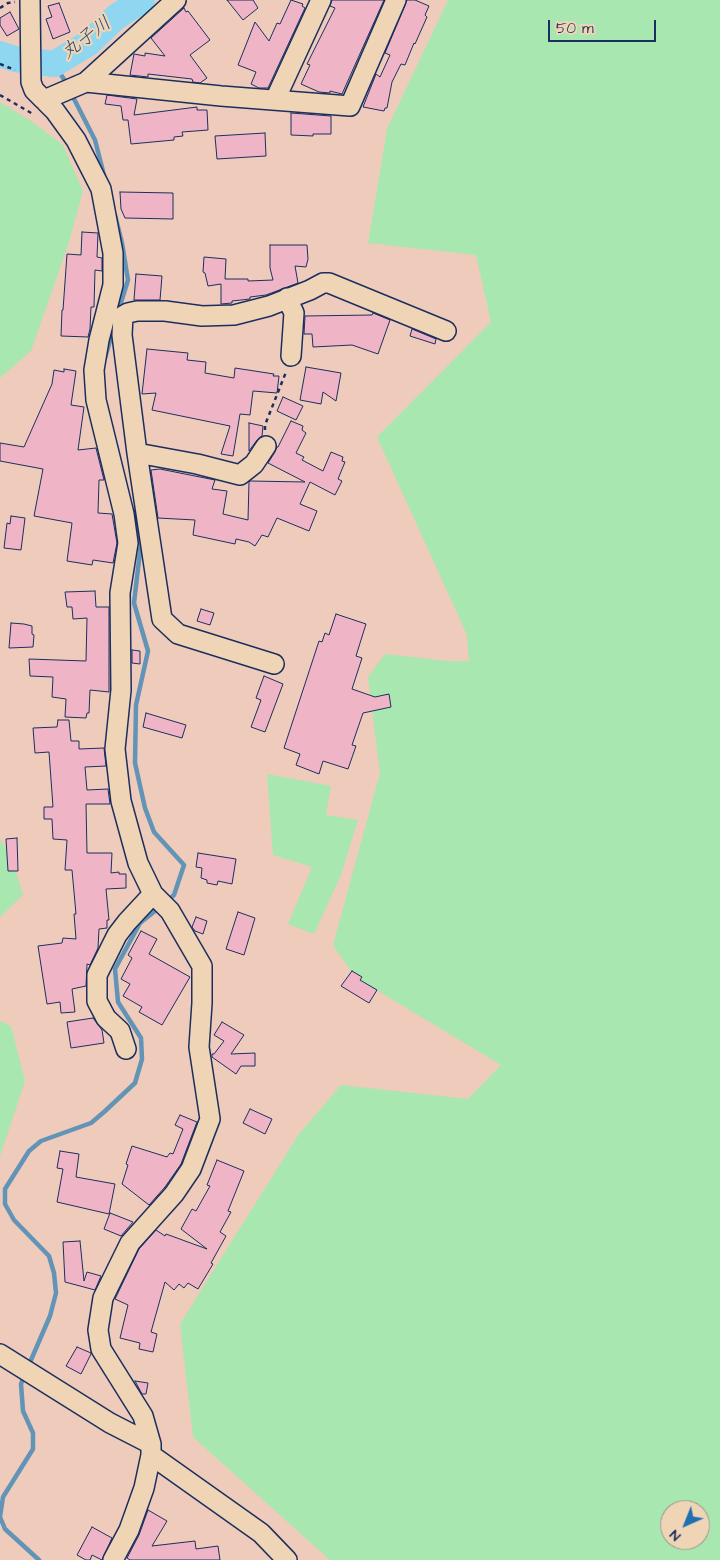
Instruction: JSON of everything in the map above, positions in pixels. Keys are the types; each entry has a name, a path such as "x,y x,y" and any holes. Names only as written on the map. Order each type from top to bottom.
{"street":[{"path":"41,109 86,82 176,0"},
{"path":"275,100 321,0"},
{"path":"86,82 350,106 396,0"},
{"path":"23,1 32,48 31,82 41,109"},
{"path":"41,109 55,111 76,140 101,189 113,252 113,285 99,340 94,370 96,400 124,514 128,543 120,593 121,690 115,749 124,810 138,863 153,894 170,911 202,966 199,1047 210,1119 191,1169 174,1194 130,1243 103,1298 98,1330 102,1349 143,1416 151,1450 144,1488 129,1530 113,1560"},
{"path":"123,316 137,311 166,311 202,316 234,315 269,306 323,283 329,283 446,331"},
{"path":"287,298 294,313 291,356"},
{"path":"108,304 123,316"},
{"path":"123,316 122,335 162,619 178,634 274,664"},
{"path":"113,469 138,456 197,464 240,475 254,464 266,446"},
{"path":"126,1049 120,1031 106,1018 97,1001 97,974 117,935 153,894"},
{"path":"0,1354 151,1450 261,1533 287,1560"}],"path":[{"path":"0,8 8,3 23,1"},
{"path":"0,95 41,109"},
{"path":"266,446 265,425 291,356"}],"green space":[{"path":"448,0 720,0 720,1560 330,1560 193,1437 180,1324 299,1134 341,1085 468,1099 501,1065 355,977 333,945 380,773 368,677 385,654 448,661 469,661 467,635 377,437 491,322 476,255 368,243 387,129"},
{"path":"0,102 31,121 63,145 83,191 68,245 31,351 0,378"},
{"path":"267,774 331,786 326,815 358,820 341,875 314,934 288,924 312,867 273,855"},
{"path":"0,839 11,856 23,895 0,917"},
{"path":"0,1021 11,1026 25,1081 0,1156"}],"building":[{"path":"227,0 253,0 258,8 243,20"},
{"path":"291,0 303,4 302,6 305,8 268,88 259,88 251,84 256,72 238,65 255,22 269,41 277,23 280,24"},
{"path":"332,0 384,0 342,94 330,91 330,93 319,92 301,84 310,65 307,64 335,8 330,6"},
{"path":"407,0 415,0 429,6 425,15 427,17 405,65 401,64 392,82 387,108 384,111 363,107 376,74 380,77 390,55 385,53"},
{"path":"59,3 70,32 53,39 46,19 52,17 48,6"},
{"path":"184,8 210,40 190,55 207,78 200,83 193,82 192,79 148,74 148,77 130,75 134,54 145,56 145,53 165,56 151,38"},
{"path":"10,12 19,29 7,36 0,25 0,18"},
{"path":"107,95 137,99 134,115 197,107 197,110 207,110 208,130 182,132 183,136 174,137 174,140 131,144 128,120 123,120 121,106 105,104"},
{"path":"291,113 331,116 331,134 313,134 313,136 291,135"},
{"path":"265,133 266,156 217,159 215,136"},
{"path":"120,192 173,193 173,219 125,218 121,209"},
{"path":"82,232 98,233 97,257 102,258 102,271 95,270 94,307 91,307 88,337 61,336 67,254 81,255"},
{"path":"270,245 307,245 308,259 306,267 295,266 298,283 266,295 221,304 221,284 208,286 205,273 203,272 204,257 226,259 225,279 248,279 248,281 273,280 270,268"},
{"path":"136,274 162,276 160,300 134,300"},
{"path":"373,313 390,320 378,354 352,345 313,347 312,334 304,334 305,316 372,315"},
{"path":"412,329 436,339 435,344 410,336"},
{"path":"147,349 188,353 187,360 206,362 205,373 234,378 235,368 279,376 277,393 253,391 250,415 240,414 233,456 221,454 230,426 152,410 156,393 142,394"},
{"path":"306,367 341,373 336,401 323,392 321,404 300,400"},
{"path":"64,369 76,371 71,405 84,407 78,450 96,448 104,480 99,480 98,513 112,514 117,543 113,563 93,560 92,565 67,561 72,523 34,516 43,469 0,461 0,443 24,447 52,384 54,370 64,372"},
{"path":"283,397 303,406 296,420 277,411"},
{"path":"291,421 303,426 302,430 306,433 296,453 304,457 302,460 323,471 331,452 343,457 342,461 345,462 338,479 342,481 335,495 310,482 300,504 317,511 309,531 277,518 268,537 262,535 255,546 249,542 236,539 235,544 193,535 195,520 158,518 151,470 160,469 215,480 212,489 227,491 223,514 248,520 250,481 305,482 268,463"},
{"path":"249,423 263,426 262,436 249,451"},
{"path":"11,516 25,518 21,550 4,548 7,523 10,524"},
{"path":"95,591 96,607 109,607 109,692 90,690 89,713 87,713 86,718 65,717 66,699 52,697 53,677 30,676 29,659 86,661 87,618 73,619 72,607 67,607 65,592"},
{"path":"201,609 214,613 210,625 197,621"},
{"path":"336,614 366,624 356,656 362,658 352,689 375,697 389,694 391,707 363,713 352,745 356,746 348,769 323,761 319,774 296,765 300,754 284,748 319,641 322,642 325,633 329,635"},
{"path":"11,623 32,626 32,634 34,635 33,647 9,648"},
{"path":"132,650 140,651 140,664 132,663"},
{"path":"264,676 283,684 265,732 251,727 261,700 256,698"},
{"path":"146,713 186,725 182,738 143,727"},
{"path":"58,720 69,720 71,741 79,741 79,749 104,748 106,766 85,767 87,790 108,789 110,804 86,804 87,853 112,853 111,873 119,872 119,874 126,874 126,888 106,889 109,920 107,920 107,928 99,929 98,948 90,965 87,964 86,986 72,989 75,1012 61,1013 60,1002 47,1004 38,946 62,943 63,938 76,939 72,870 65,870 67,840 53,839 52,819 44,819 44,807 53,807 49,752 35,753 33,728 57,727"},
{"path":"17,838 18,871 8,871 6,839"},
{"path":"198,853 236,859 232,884 218,881 217,885 207,883 207,880 201,878 202,868 196,867"},
{"path":"238,912 255,918 244,955 226,949"},
{"path":"196,917 207,921 203,934 195,931 192,927"},
{"path":"141,931 157,939 149,954 190,977 162,1025 139,1012 142,1007 123,996 130,984 121,979 132,958 128,955"},
{"path":"352,971 362,977 360,980 377,990 369,1003 341,986"},
{"path":"93,1018 102,1030 104,1043 71,1048 67,1022"},
{"path":"222,1022 244,1035 231,1054 255,1053 255,1066 241,1066 236,1074 212,1057 212,1054 224,1041 214,1035"},
{"path":"250,1109 272,1119 265,1134 243,1123"},
{"path":"180,1115 197,1122 181,1164 165,1187 149,1205 122,1184 132,1146 167,1157 170,1153 173,1154 183,1129 175,1125"},
{"path":"60,1151 79,1154 76,1177 115,1184 109,1214 57,1202 63,1169 57,1168"},
{"path":"217,1160 244,1171 228,1211 231,1212 220,1232 226,1236 211,1263 213,1264 198,1289 188,1283 184,1288 179,1284 174,1290 165,1282 151,1332 157,1334 153,1352 139,1349 140,1343 120,1338 128,1305 115,1299 139,1249 156,1230 165,1236 166,1234 207,1249 181,1229 192,1209 196,1211 210,1186 207,1185"},
{"path":"110,1213 133,1222 121,1236 104,1229"},
{"path":"80,1241 84,1281 87,1272 101,1276 95,1290 65,1282 63,1242"},
{"path":"77,1347 91,1353 81,1374 66,1366"},
{"path":"135,1381 148,1383 146,1394 142,1394"},
{"path":"148,1510 167,1521 152,1546 195,1541 196,1549 218,1546 220,1560 130,1560 127,1558 139,1535"},
{"path":"92,1527 112,1538 102,1560 92,1555 90,1560 86,1560 77,1555"}],"waterway":[{"name":"丸子川","path":"0,54 15,59 54,64 89,43 116,17 142,0"},
{"path":"54,64 67,84"},
{"path":"71,93 95,140 105,179"},
{"path":"115,215 128,280 118,312"},
{"path":"105,358 114,327"},
{"path":"133,512 141,543 134,603 148,651 136,705 135,763 145,808 154,832 184,865 174,895 166,902"},
{"path":"28,1367 50,1316 56,1293 54,1273 49,1256 14,1220 5,1204 5,1189 29,1151 41,1141 91,1123 135,1083 142,1059 141,1038 118,1002 115,969 140,923 160,907"},
{"path":"24,1376 21,1384 23,1411 33,1433 33,1449 3,1497 0,1517 5,1529 39,1560"}]}
